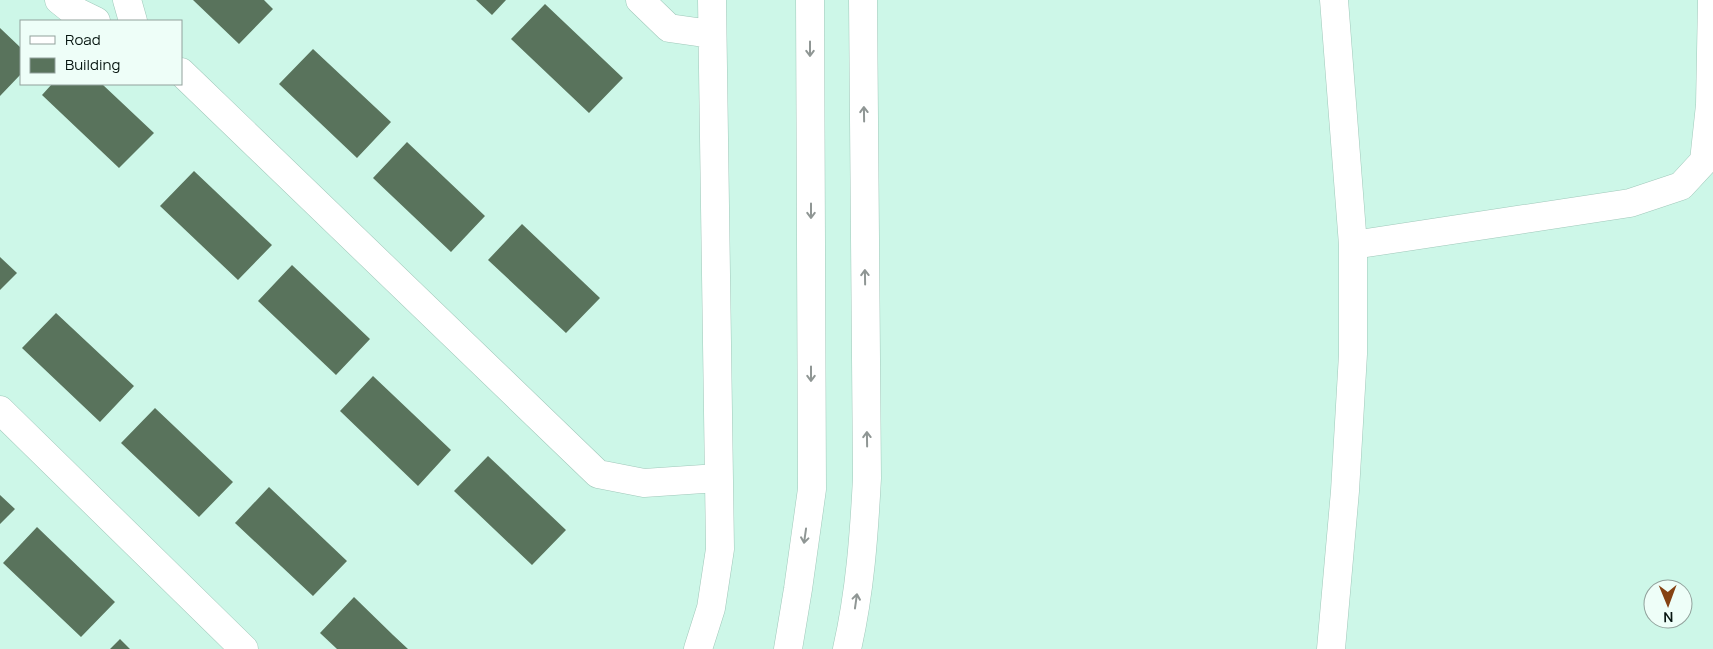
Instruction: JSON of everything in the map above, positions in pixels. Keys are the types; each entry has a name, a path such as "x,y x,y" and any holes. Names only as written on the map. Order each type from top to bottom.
{"street":[{"path":"59,0 69,8 94,20"},
{"path":"127,0 133,20"},
{"path":"640,0 669,28 711,34"},
{"path":"698,649 711,608 720,549 712,0"},
{"path":"788,649 812,489 810,0"},
{"path":"847,649 854,620 864,547 867,478 863,0"},
{"path":"1331,649 1345,491 1353,354 1353,245 1334,0"},
{"path":"1353,245 1630,203 1681,186 1704,162 1710,105 1712,0"},
{"path":"182,73 598,474 644,483 718,478"},
{"path":"0,410 244,649"}],"building":[{"path":"193,0 264,0 273,9 239,44"},
{"path":"476,0 506,0 492,15"},
{"path":"545,4 623,78 589,113 511,39"},
{"path":"0,28 20,47 20,75 0,96"},
{"path":"313,49 391,122 357,158 279,84"},
{"path":"51,85 103,85 154,133 119,168 42,95"},
{"path":"407,142 485,216 451,252 373,178"},
{"path":"194,171 272,245 238,280 160,206"},
{"path":"522,224 600,298 566,333 488,260"},
{"path":"0,257 17,273 0,290"},
{"path":"292,265 370,339 336,375 258,301"},
{"path":"56,313 134,386 100,422 22,348"},
{"path":"373,376 451,450 418,486 340,411"},
{"path":"155,408 233,482 199,517 121,443"},
{"path":"488,456 566,530 532,565 454,491"},
{"path":"269,487 347,561 313,596 235,523"},
{"path":"0,495 15,509 0,524"},
{"path":"37,527 115,602 81,637 3,563"},
{"path":"354,597 408,649 337,649 320,633"},
{"path":"120,639 130,649 110,649"}]}
